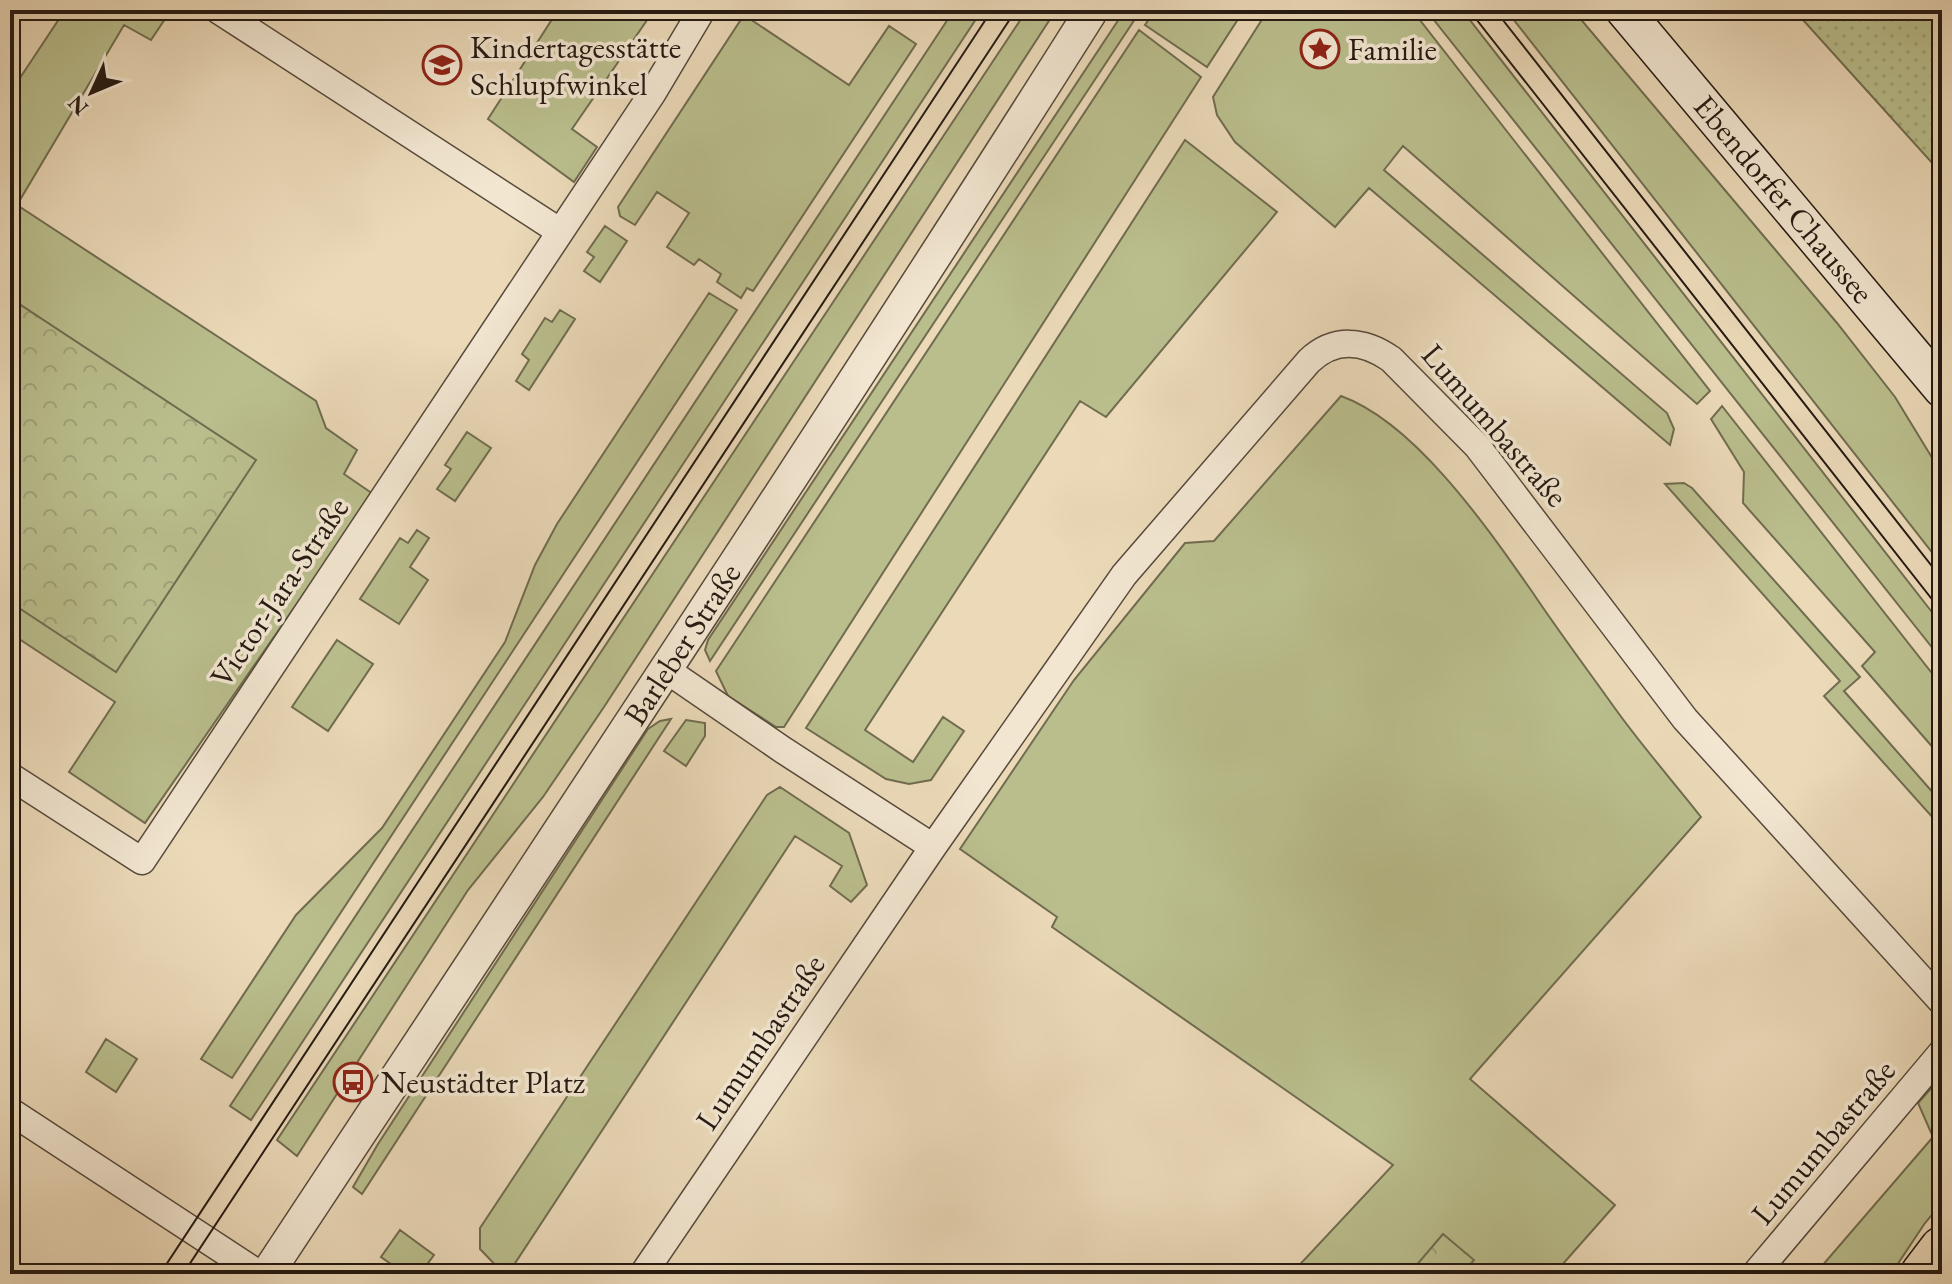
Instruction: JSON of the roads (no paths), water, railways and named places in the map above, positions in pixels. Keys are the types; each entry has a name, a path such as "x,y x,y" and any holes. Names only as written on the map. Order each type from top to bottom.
{"highway":[{"path":"1923,1274 1942,1249"}],"main road":[{"name":"Ebendorfer Chaussee","path":"1624,10 1942,389"}],"street":[{"path":"218,10 559,231"},
{"name":"Victor-Jara-Straße","path":"10,776 142,861 652,94 702,10"},
{"name":"Barleber Straße","path":"267,1274 997,163 1092,10"},
{"name":"Lumumbastraße","path":"643,1274 933,847 1124,575 1309,361 1325,349 1354,343 1374,348 1391,359 1477,446 1568,563 1662,692 1942,1002"},
{"path":"665,669 933,847"},
{"name":"Lumumbastraße","path":"1755,1274 1942,1052"},
{"path":"10,1111 259,1274"}],"tram line":[{"path":"160,1274 992,10"},
{"path":"183,1274 1016,10"},
{"path":"1469,10 1942,612"},
{"path":"1495,10 1942,579"}],"place":[{"name":"Familie","path":"1320,49"},
{"name":"Kindertagesstätte Schlupfwinkel","path":"442,65"},
{"name":"Neustädter Platz","path":"353,1082"}]}
